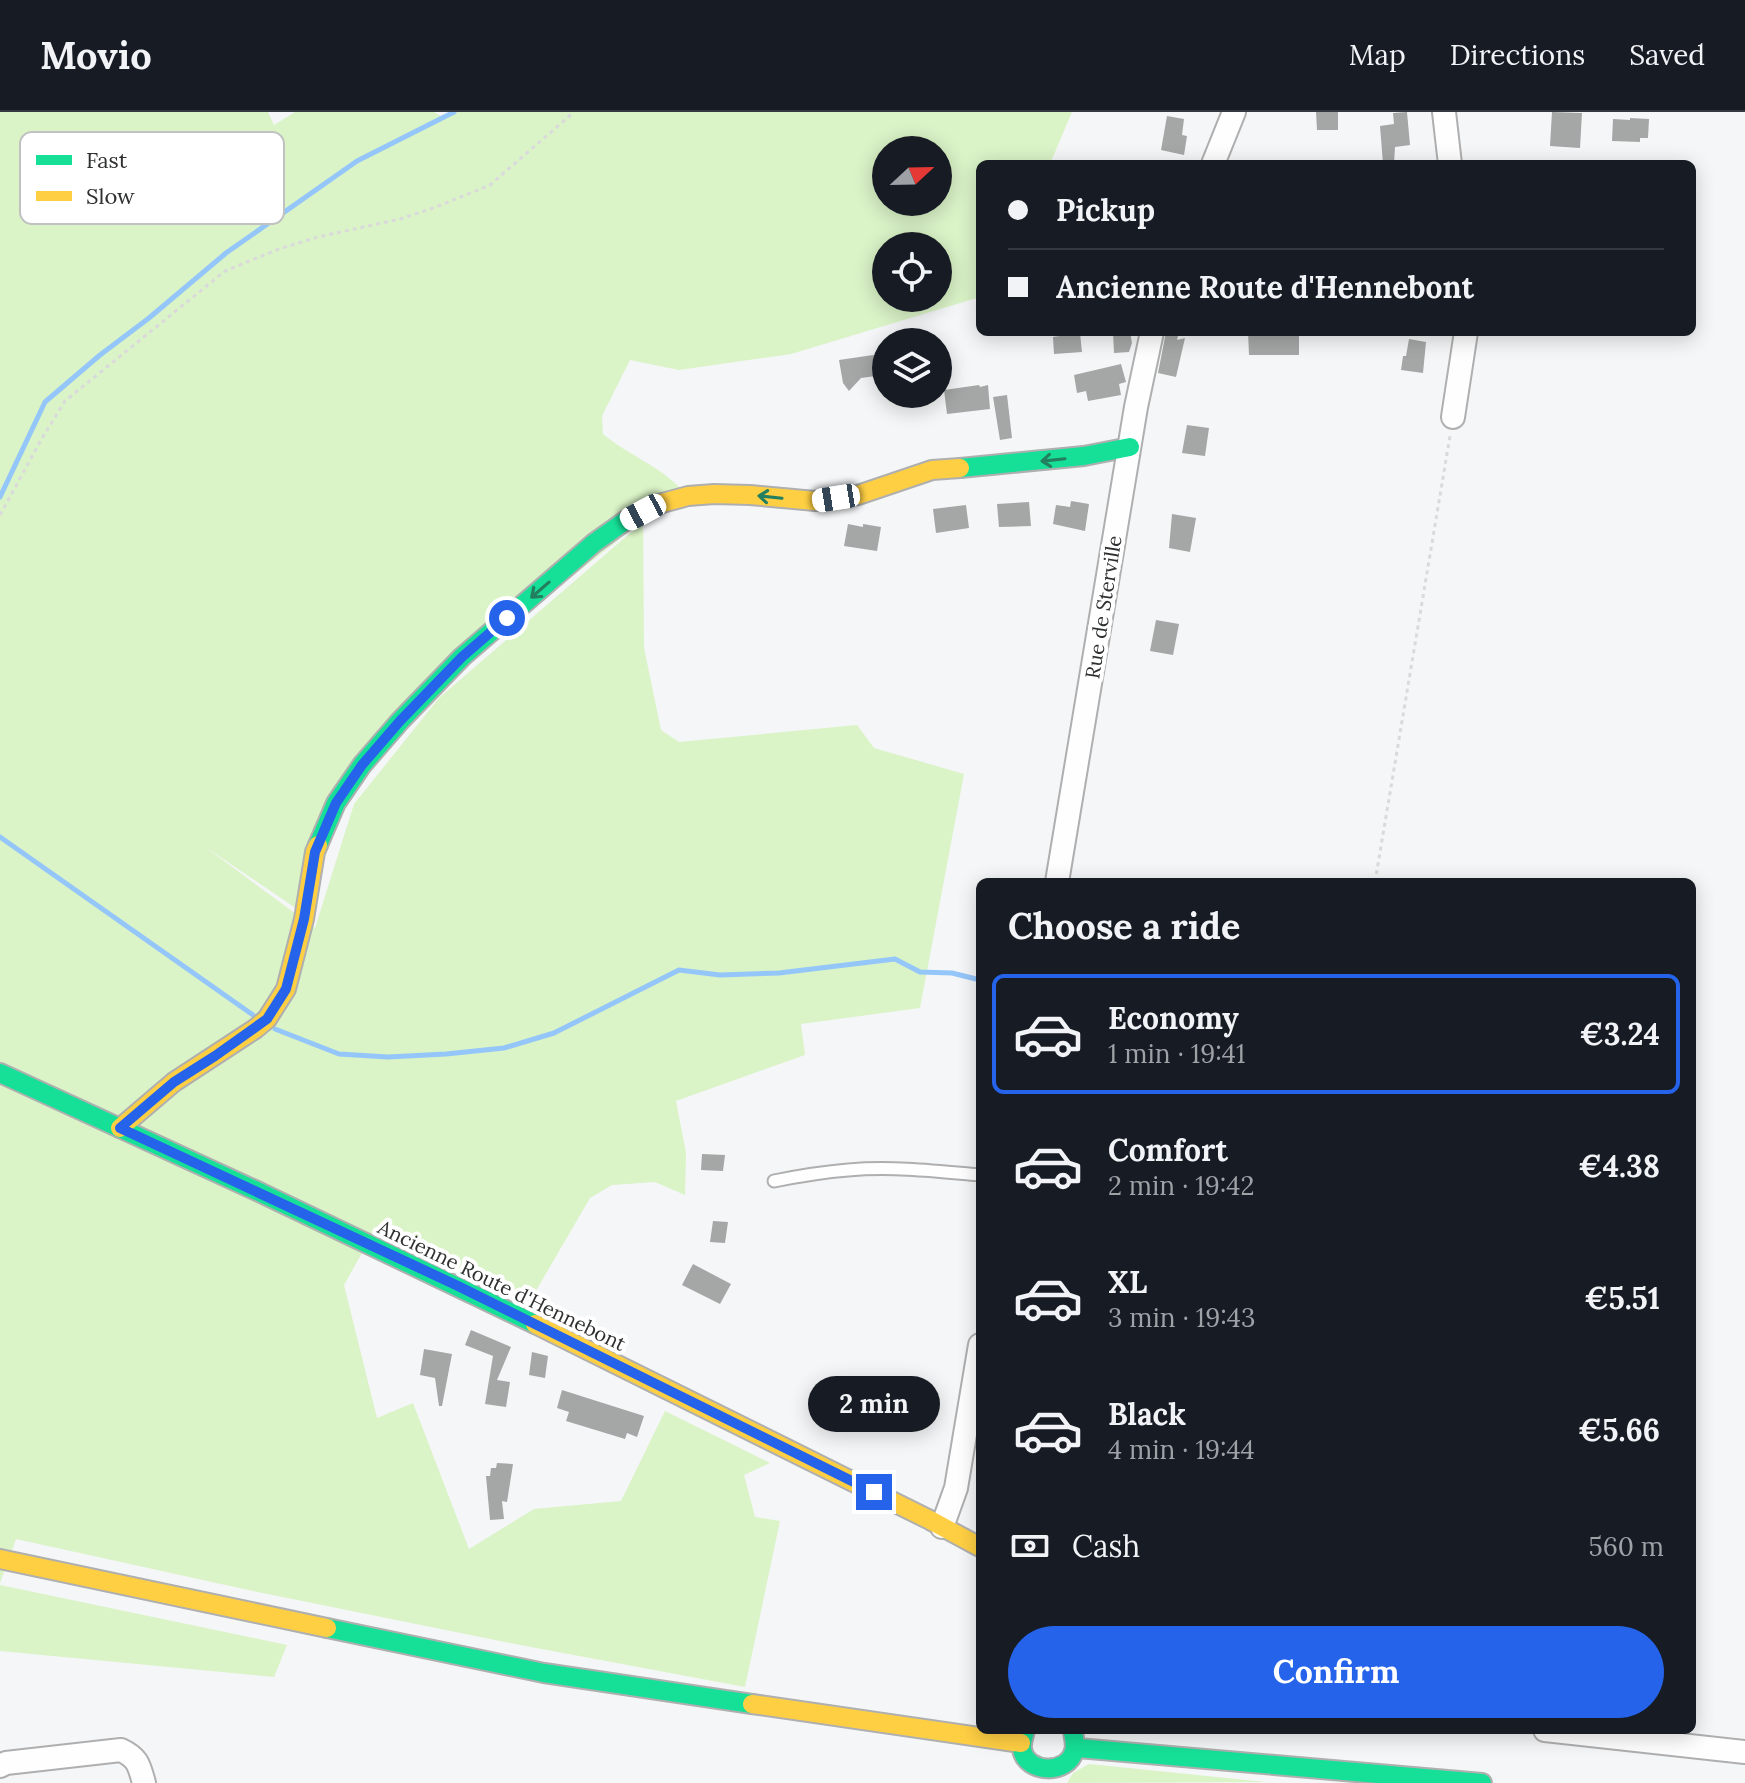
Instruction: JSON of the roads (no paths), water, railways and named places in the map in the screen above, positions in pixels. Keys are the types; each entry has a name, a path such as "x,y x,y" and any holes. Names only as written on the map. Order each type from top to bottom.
{"street":[{"path":"1215,160 1234,112"},
{"path":"1444,112 1450,160"},
{"name":"Rue de Sterville","path":"1058,878 1136,407 1151,336"},
{"path":"1453,417 1465,336"},
{"path":"120,1128 174,1082 255,1029 276,1007 286,989 304,919 315,852 336,803 362,765 462,657 594,543 625,521 658,503 688,496 738,494 815,501 858,495 932,470 1056,460 1130,447"},
{"name":"Ancienne Route d'Hennebont","path":"0,1073 458,1286 976,1545"},
{"path":"942,1527 956,1488 976,1369"},
{"path":"0,1559 544,1673 976,1730"},
{"path":"1581,1734 1745,1752"},
{"path":"1023,1736 1026,1760 1040,1777 1067,1765 1075,1739 1482,1783"},
{"path":"0,1766 121,1750 131,1755 139,1765 144,1783"}],"lane":[{"path":"774,1181 850,1170 895,1169 976,1175"}],"waterway":[{"path":"284,212 357,161 454,112"},
{"path":"0,497 45,402 226,253 267,224"},
{"path":"0,837 253,1015"},
{"path":"275,1029 339,1054 388,1057 446,1054 504,1048 554,1033 679,970 720,975 779,973 895,959 920,972 952,973 976,979"}]}
